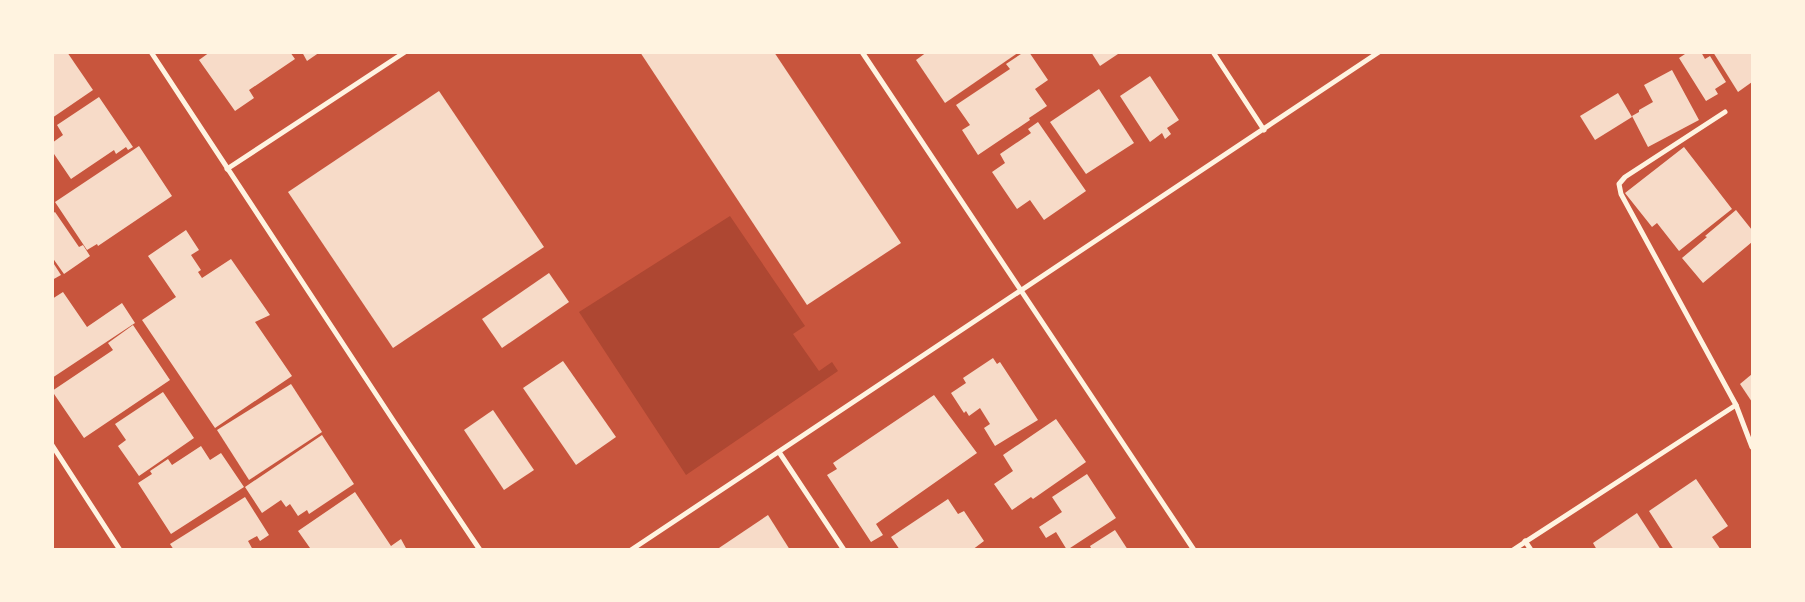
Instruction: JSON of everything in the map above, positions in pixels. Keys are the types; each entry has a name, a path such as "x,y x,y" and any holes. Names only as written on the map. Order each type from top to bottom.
{"street":[{"path":"151,52 480,550"},
{"path":"227,169 405,52"},
{"path":"862,52 1194,550"},
{"path":"1213,52 1264,130"},
{"path":"631,550 1379,52"},
{"path":"1725,112 1625,177 1619,184 1621,194 1736,405 1752,447"},
{"path":"1513,550 1736,405"},
{"path":"52,445 120,550"},
{"path":"779,452 844,550"},
{"path":"1525,541 1531,550"}],"shaded area":[{"path":"730,216 805,326 793,334 819,371 832,362 838,371 686,475 579,312"}],"building":[{"path":"52,52 67,52 93,90 52,118"},
{"path":"210,52 290,52 295,59 249,90 254,98 235,111 199,60"},
{"path":"302,52 320,52 307,61"},
{"path":"640,52 774,52 901,243 807,305"},
{"path":"927,52 1019,52 945,103 916,60"},
{"path":"1024,52 1029,52 1048,80 1035,89 1047,106 1029,118 1030,120 978,155 962,130 970,125 956,105 1010,69 1006,64"},
{"path":"1091,52 1121,52 1100,66"},
{"path":"1688,52 1701,52 1705,59 1710,56 1726,82 1715,89 1718,94 1706,101 1679,58"},
{"path":"1713,52 1752,52 1752,82 1738,92"},
{"path":"1672,70 1699,120 1648,147 1632,116 1653,102 1644,85"},
{"path":"1150,76 1179,120 1167,128 1171,134 1165,139 1162,133 1150,142 1120,96"},
{"path":"1099,89 1134,143 1086,174 1050,122"},
{"path":"439,91 544,247 393,348 288,192"},
{"path":"1618,93 1632,117 1595,140 1580,116"},
{"path":"99,97 133,147 128,150 126,147 116,154 114,150 71,179 52,151 52,143 63,135 57,125"},
{"path":"1038,122 1086,191 1044,220 1030,200 1017,209 992,172 1005,163 1000,154 1031,133 1028,129"},
{"path":"139,146 172,196 98,246 97,244 87,250 55,202"},
{"path":"1684,147 1732,209 1679,251 1657,223 1652,227 1625,193"},
{"path":"1736,210 1752,230 1752,242 1703,283 1682,258"},
{"path":"55,212 79,247 83,245 90,256 64,274 52,257 52,214"},
{"path":"186,230 199,250 191,255 201,270 198,272 202,278 231,259 270,315 255,322 292,376 215,428 142,320 176,297 148,256"},
{"path":"52,261 61,275 52,280"},
{"path":"549,273 569,302 502,348 482,319"},
{"path":"63,292 87,327 122,303 135,323 52,378 52,299"},
{"path":"133,325 170,380 84,438 52,391 113,350 108,343"},
{"path":"993,358 997,364 1000,362 1038,420 995,446 984,428 990,424 980,408 969,416 966,411 964,413 951,393 966,383 963,378"},
{"path":"563,361 616,437 576,465 523,388"},
{"path":"1752,374 1752,402 1740,384"},
{"path":"291,384 322,432 249,480 217,430"},
{"path":"163,392 194,438 139,476 118,446 126,440 115,424"},
{"path":"934,395 977,453 876,524 883,535 871,542 827,475 837,469 833,463"},
{"path":"493,410 534,470 504,490 464,430"},
{"path":"1056,419 1086,462 1033,499 1031,497 1012,510 994,484 1013,471 1003,455"},
{"path":"322,435 354,484 309,514 307,510 298,516 290,504 286,507 281,500 262,513 245,487"},
{"path":"201,446 210,460 221,453 244,487 171,534 138,483 152,474 150,471 168,459 172,465"},
{"path":"1087,474 1116,518 1067,550 1056,532 1046,538 1039,527 1062,512 1052,497"},
{"path":"1696,479 1728,526 1712,537 1721,550 1674,550 1649,511"},
{"path":"355,492 391,546 401,539 407,550 307,550 310,548 298,531"},
{"path":"245,497 269,535 260,541 257,536 248,541 253,550 174,550 170,544"},
{"path":"948,499 958,514 964,511 984,541 972,550 900,550 891,537"},
{"path":"1637,513 1661,550 1597,550 1593,543"},
{"path":"768,515 790,550 716,550"},
{"path":"1115,530 1128,550 1092,550 1090,546"}]}
